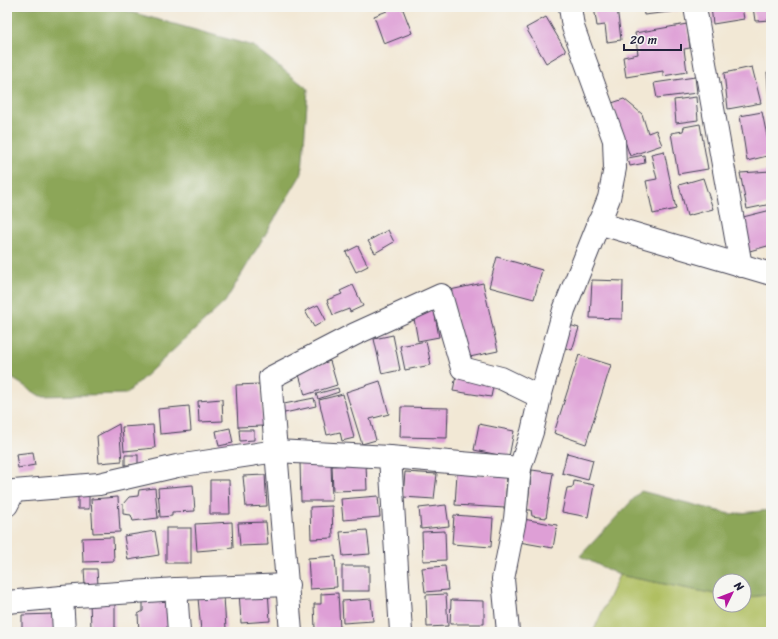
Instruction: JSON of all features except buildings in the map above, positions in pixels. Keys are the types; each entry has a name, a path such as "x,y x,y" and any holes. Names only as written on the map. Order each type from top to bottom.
{"street":[{"path":"508,632 503,579 515,519 520,468 532,432 564,310 609,198 615,168 614,140 573,27 570,7"},
{"path":"695,7 741,266"},
{"path":"598,223 771,274"},
{"path":"291,632 270,378 355,334 441,294 462,368 501,378 540,397"},
{"path":"7,505 14,491 99,484 178,466 276,451 390,457 520,468"},
{"path":"390,457 401,632"},
{"path":"7,602 176,589 288,585"},
{"path":"176,589 179,632"},
{"path":"62,597 64,632"}],"green space":[{"path":"7,7 113,7 253,46 308,89 302,173 225,302 126,394 40,396 7,375"},
{"path":"641,491 730,514 771,510 771,594 752,597 752,573 712,573 712,593 619,575 580,556"},
{"path":"619,575 712,593 712,613 752,613 752,597 771,594 771,632 593,632"}]}
